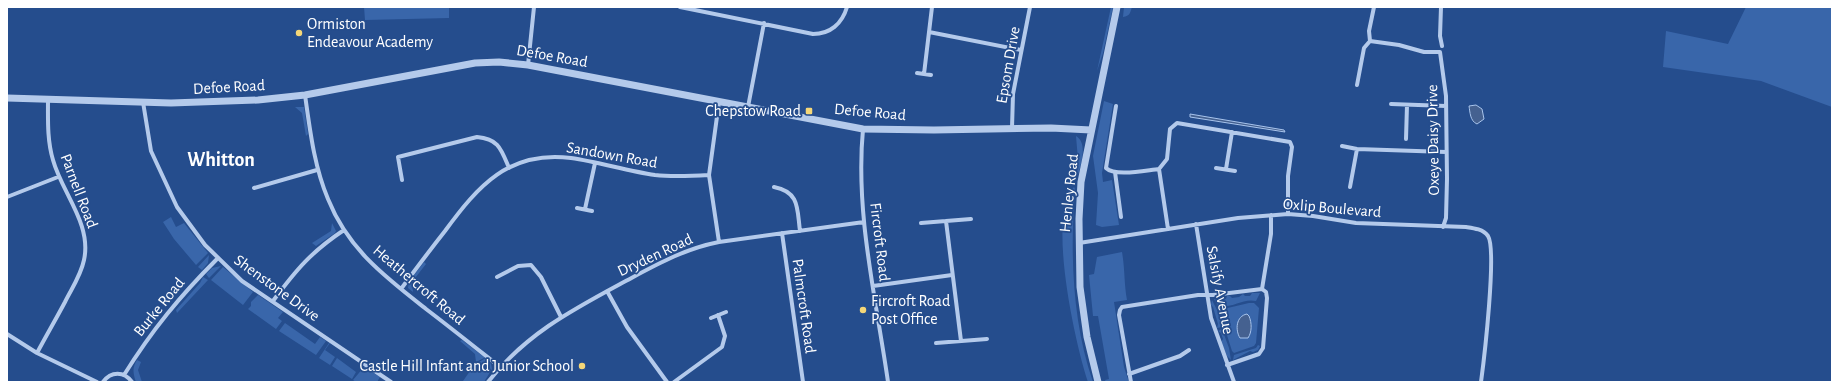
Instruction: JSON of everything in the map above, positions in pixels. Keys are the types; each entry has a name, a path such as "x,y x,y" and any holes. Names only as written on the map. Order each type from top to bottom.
{"street":[{"path":"528,65 534,7"},
{"path":"680,7 817,34 830,30 836,26 843,18 847,7"},
{"path":"924,74 932,7"},
{"name":"Epsom Drive","path":"1012,128 1013,94 1030,7"},
{"name":"Henley Road","path":"1098,382 1087,337 1080,287 1078,243 1081,182 1117,7"},
{"path":"1357,85 1364,48 1370,41 1369,31 1374,7"},
{"path":"1441,7 1440,36 1442,46"},
{"path":"748,107 764,23"},
{"path":"929,32 1021,50"},
{"name":"Oxeye Daisy Drive","path":"1370,41 1399,45 1424,52 1440,52 1446,106 1447,183 1446,218 1443,227"},
{"name":"Defoe Road","path":"7,98 143,102 231,102 304,95 475,63 499,62 528,65 864,129 934,130 1012,128 1091,130"},
{"path":"917,73 931,75"},
{"name":"Heathercroft Road","path":"304,95 318,170 328,201 344,230 359,251 377,270 500,367"},
{"name":"Parnell Road","path":"37,353 80,274 85,254 84,235 80,222 58,177 49,142 48,99"},
{"name":"Shenstone Drive","path":"143,102 151,151 177,207 194,231 218,259 242,281 391,382"},
{"path":"719,102 710,175 720,242"},
{"path":"1391,104 1446,106"},
{"path":"1406,139 1407,105"},
{"path":"1116,106 1106,167 1108,170 1115,172 1159,169"},
{"path":"1168,229 1159,169 1167,159 1169,133 1174,124 1182,123 1286,140 1291,143 1292,149 1287,180 1288,214"},
{"name":"Fircroft Road","path":"864,129 861,174 864,222 888,382"},
{"path":"1226,169 1232,132"},
{"path":"402,180 398,157 470,138 483,138 494,142 499,146 509,168"},
{"path":"1342,146 1357,149 1446,152"},
{"path":"1350,187 1357,149"},
{"name":"Sandown Road","path":"401,289 474,194 488,180 509,168 536,159 550,157 571,158 664,176 710,175"},
{"path":"585,209 595,163"},
{"path":"1216,168 1235,171"},
{"path":"254,188 318,170"},
{"path":"1115,172 1122,218"},
{"path":"7,197 58,177"},
{"path":"774,187 786,190 794,197 800,231"},
{"path":"577,208 592,211"},
{"name":"Oxlip Boulevard","path":"1078,243 1196,224 1288,214 1313,216 1356,223 1472,227 1481,230 1488,237 1491,252 1487,331 1481,382"},
{"path":"1262,289 1271,234 1271,215"},
{"path":"921,223 971,219"},
{"path":"946,221 961,341"},
{"name":"Dryden Road","path":"488,382 500,367 531,338 562,317 677,254 698,246 720,242 864,222"},
{"name":"Salsify Avenue","path":"1196,224 1206,294 1213,328 1234,382"},
{"path":"273,301 309,256 344,230"},
{"name":"Palmcroft Road","path":"782,233 803,382"},
{"name":"Burke Road","path":"124,375 157,325 176,302 218,259"},
{"path":"497,277 518,266 531,265 541,277 562,317"},
{"path":"873,286 952,275"},
{"path":"1131,382 1128,374 1119,315 1121,308 1206,294 1214,295 1262,289"},
{"path":"1227,365 1258,354 1262,350 1267,296 1265,291 1262,289"},
{"path":"607,291 627,327 667,382"},
{"path":"711,318 726,312"},
{"path":"674,382 717,352 723,345 725,336 718,315"},
{"path":"7,334 37,353 98,382"},
{"path":"936,343 987,339"},
{"path":"1128,374 1180,356 1189,350"},
{"path":"103,382 108,376 113,374 124,375 132,382"}],"shaded area":[{"path":"364,7 449,7 449,18 365,20"},
{"path":"1111,7 1113,7 1103,53 1097,71"},
{"path":"1124,7 1132,7 1130,13 1123,17"},
{"path":"1746,7 1832,7 1832,107 1761,81 1663,67 1666,31 1728,44"},
{"path":"1104,101 1113,104 1102,173 1103,182 1112,180 1119,225 1102,227 1096,225 1098,193 1093,156"},
{"path":"1476,105 1482,109 1484,119 1477,124 1472,119 1469,106"},
{"path":"295,107 304,107 308,134 306,136 302,113"},
{"path":"1190,114 1284,130 1285,132 1190,117"},
{"path":"1076,136 1080,139 1083,149 1078,175 1077,175 1078,160"},
{"path":"1074,187 1074,287 1081,335 1093,382 1088,382 1077,341 1066,282 1063,252 1063,224 1066,202"},
{"path":"171,217 176,227 184,223 208,253 196,265 174,239 163,222"},
{"path":"332,223 336,231 335,233 316,246 312,243 331,231"},
{"path":"1122,252 1127,300 1114,302 1124,367 1129,382 1106,382 1105,380 1109,379 1098,316 1093,316 1089,275 1094,274 1097,257"},
{"path":"209,255 208,263 202,270 198,267"},
{"path":"424,262 426,264 412,282 413,292 408,288 409,282"},
{"path":"221,266 209,278 206,274 212,268"},
{"path":"223,267 253,292 243,305 211,280"},
{"path":"203,277 208,280 177,313 176,310 200,283"},
{"path":"1252,293 1260,293 1256,301 1251,300 1223,307 1218,306 1214,299 1226,299 1227,296 1232,298 1239,297 1243,294 1245,296 1250,296"},
{"path":"258,295 283,312 278,318 282,321 276,329 248,309 251,306 251,302"},
{"path":"1212,300 1217,310 1222,327 1217,328 1218,324 1211,305"},
{"path":"1254,303 1259,308 1256,343 1254,346 1234,353 1232,351 1219,310"},
{"path":"1247,314 1251,322 1250,333 1248,338 1240,338 1237,331 1239,320 1243,315"},
{"path":"285,323 315,344 320,337 326,341 316,355 279,331"},
{"path":"1222,329 1229,348 1231,360 1227,356 1221,342 1223,339 1221,333 1218,331"},
{"path":"462,340 484,358 476,362 475,354 460,341"},
{"path":"329,343 325,350 335,357 330,365 319,358"},
{"path":"1258,345 1260,346 1258,350 1253,352 1250,351 1233,360 1234,355 1256,348"},
{"path":"337,358 356,372 352,379 332,366"},
{"path":"486,358 491,364 492,369 484,382 463,381 475,364"},
{"path":"137,360 141,362 138,370 142,382 136,382 134,376 134,368"},
{"path":"364,367 380,377 377,382 356,382 353,380"}],"place":[{"name":"Ormiston Endeavour Academy","path":"299,33"},
{"name":"Chepstow Road","path":"809,111"},
{"name":"Fircroft Road Post Office","path":"863,310"},
{"name":"Castle Hill Infant and Junior School","path":"582,366"}],"district":[{"name":"Whitton","path":"221,160"}]}
